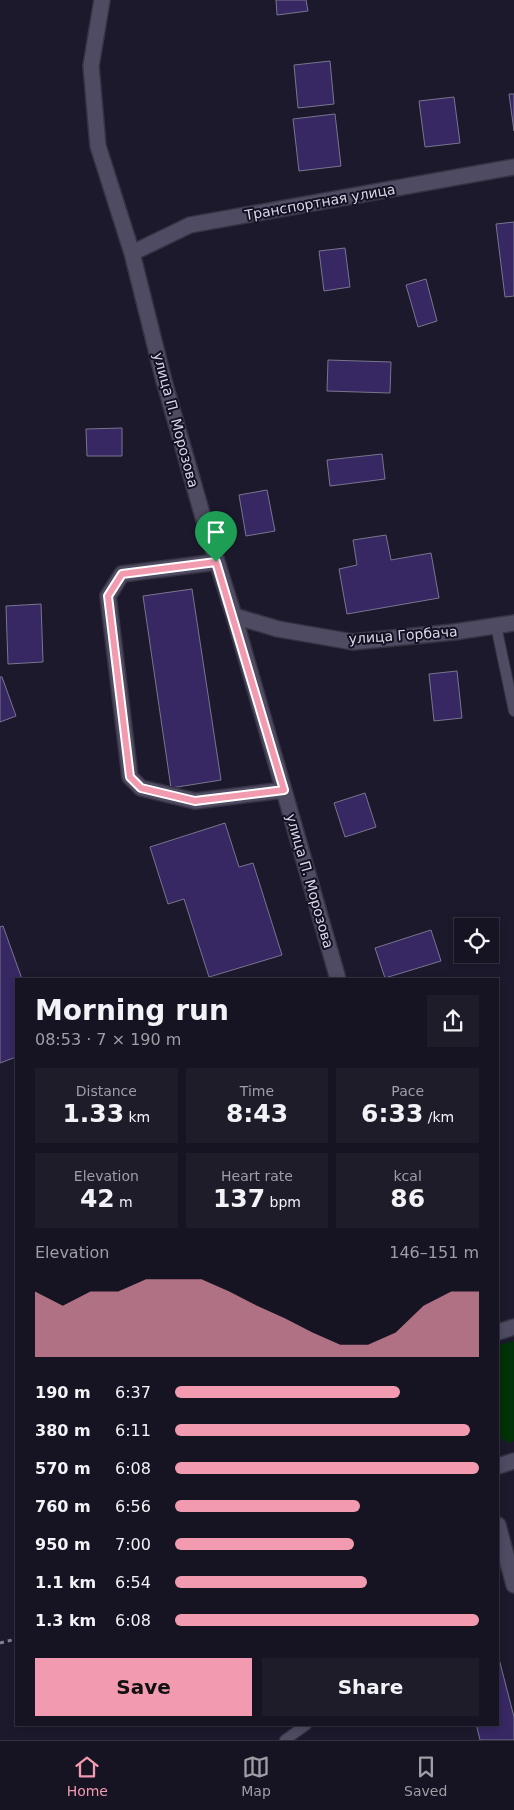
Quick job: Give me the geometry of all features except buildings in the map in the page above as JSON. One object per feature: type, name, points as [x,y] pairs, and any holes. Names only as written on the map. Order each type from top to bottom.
[{"type":"street","name":"улица П. Морозова","points":[[102,0],[92,66],[98,146],[132,252],[164,381],[216,562],[234,616],[338,978]]},
{"type":"street","name":"Транспортная улица","points":[[132,252],[190,225],[514,167]]},
{"type":"street","points":[[216,562],[122,574],[108,596],[130,777],[141,788],[195,801],[284,790]]},
{"type":"street","name":"улица Горбача","points":[[234,616],[278,628],[353,642],[454,632],[514,623]]},
{"type":"street","points":[[499,1332],[514,1327]]},
{"type":"street","points":[[499,1466],[514,1462]]},
{"type":"street","points":[[499,1534],[501,1553],[514,1585]]},
{"type":"lane","points":[[496,626],[514,711]]},
{"type":"lane","points":[[285,1740],[305,1726]]},
{"type":"path","points":[[0,1643],[15,1639]]},
{"type":"green space","points":[[514,1341],[514,1441],[508,1443],[499,1437],[499,1345]]},
{"type":"route","points":[[216,562],[234,616],[284,790],[195,801],[141,788],[130,777],[108,596],[122,574],[216,562]]}]
